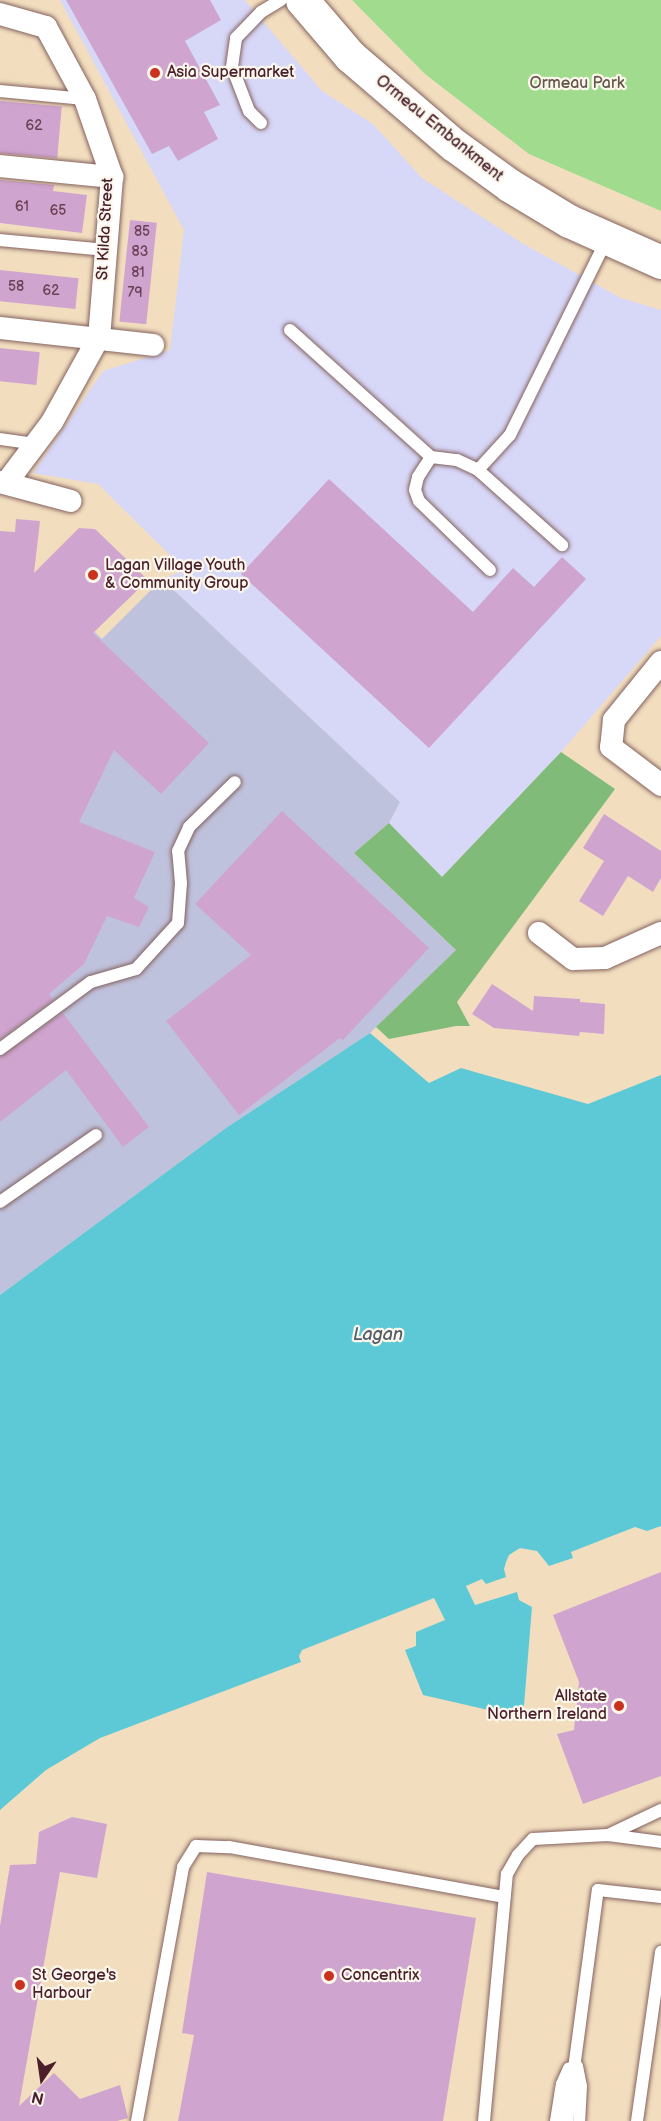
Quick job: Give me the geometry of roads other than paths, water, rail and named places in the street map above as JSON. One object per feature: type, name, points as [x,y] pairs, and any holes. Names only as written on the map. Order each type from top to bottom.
[{"type":"street","name":"Ormeau Embankment","points":[[302,0],[350,56],[454,145],[509,185],[569,221],[661,262]]},
{"type":"street","name":"St Kilda Street","points":[[0,14],[46,27],[85,99],[112,177],[99,337]]},
{"type":"street","points":[[0,166],[112,177]]},
{"type":"street","points":[[0,328],[99,337],[153,345]]},
{"type":"street","points":[[71,501],[4,482],[52,422],[99,337]]},
{"type":"street","points":[[661,662],[614,720],[611,747],[661,785]]},
{"type":"street","points":[[539,933],[573,959],[605,958],[661,933]]},
{"type":"lane","points":[[261,123],[249,111],[232,67],[236,38],[261,12],[280,0]]},
{"type":"lane","points":[[0,91],[85,99]]},
{"type":"lane","points":[[478,470],[510,435],[608,238]]},
{"type":"lane","points":[[0,240],[106,250]]},
{"type":"lane","points":[[290,330],[431,457],[457,460],[478,470],[562,545]]},
{"type":"lane","points":[[0,439],[36,444]]},
{"type":"lane","points":[[431,457],[418,477],[415,490],[419,501],[490,570]]},
{"type":"lane","points":[[0,1049],[91,982],[136,969],[178,923],[181,883],[178,851],[189,827],[235,782]]},
{"type":"lane","points":[[0,1202],[96,1135]]},
{"type":"lane","points":[[608,1835],[661,1810]]},
{"type":"lane","points":[[484,2121],[507,1874],[533,1839],[608,1835],[661,1842]]},
{"type":"lane","points":[[137,2121],[183,1867],[196,1846],[229,1847],[504,1897]]},
{"type":"lane","points":[[567,2121],[598,1890],[661,1897]]},
{"type":"lane","points":[[637,2121],[661,1952]]},
{"type":"lane","points":[[556,2121],[562,2084],[575,2056]]},
{"type":"lane","points":[[575,2056],[581,2086],[579,2121]]},
{"type":"water","name":"Lagan","points":[[370,1033],[429,1083],[461,1068],[588,1104],[661,1075],[661,1526],[647,1531],[635,1527],[571,1552],[573,1558],[549,1566],[537,1551],[520,1548],[509,1555],[504,1569],[506,1577],[486,1584],[482,1579],[466,1586],[475,1605],[517,1592],[519,1600],[532,1607],[523,1718],[423,1695],[405,1650],[416,1646],[416,1632],[445,1620],[434,1598],[302,1650],[299,1656],[301,1662],[100,1738],[46,1770],[0,1810],[0,1295],[226,1128]]},
{"type":"place","name":"Asia Supermarket","points":[[155,73]]},
{"type":"place","name":"Lagan Village Youth & Community Group","points":[[93,575]]},
{"type":"place","name":"Allstate Northern Ireland","points":[[619,1706]]},
{"type":"place","name":"Concentrix","points":[[329,1976]]},
{"type":"place","name":"St George's Harbour","points":[[20,1985]]},
{"type":"park label","name":"Ormeau Park","points":[[577,84]]}]
